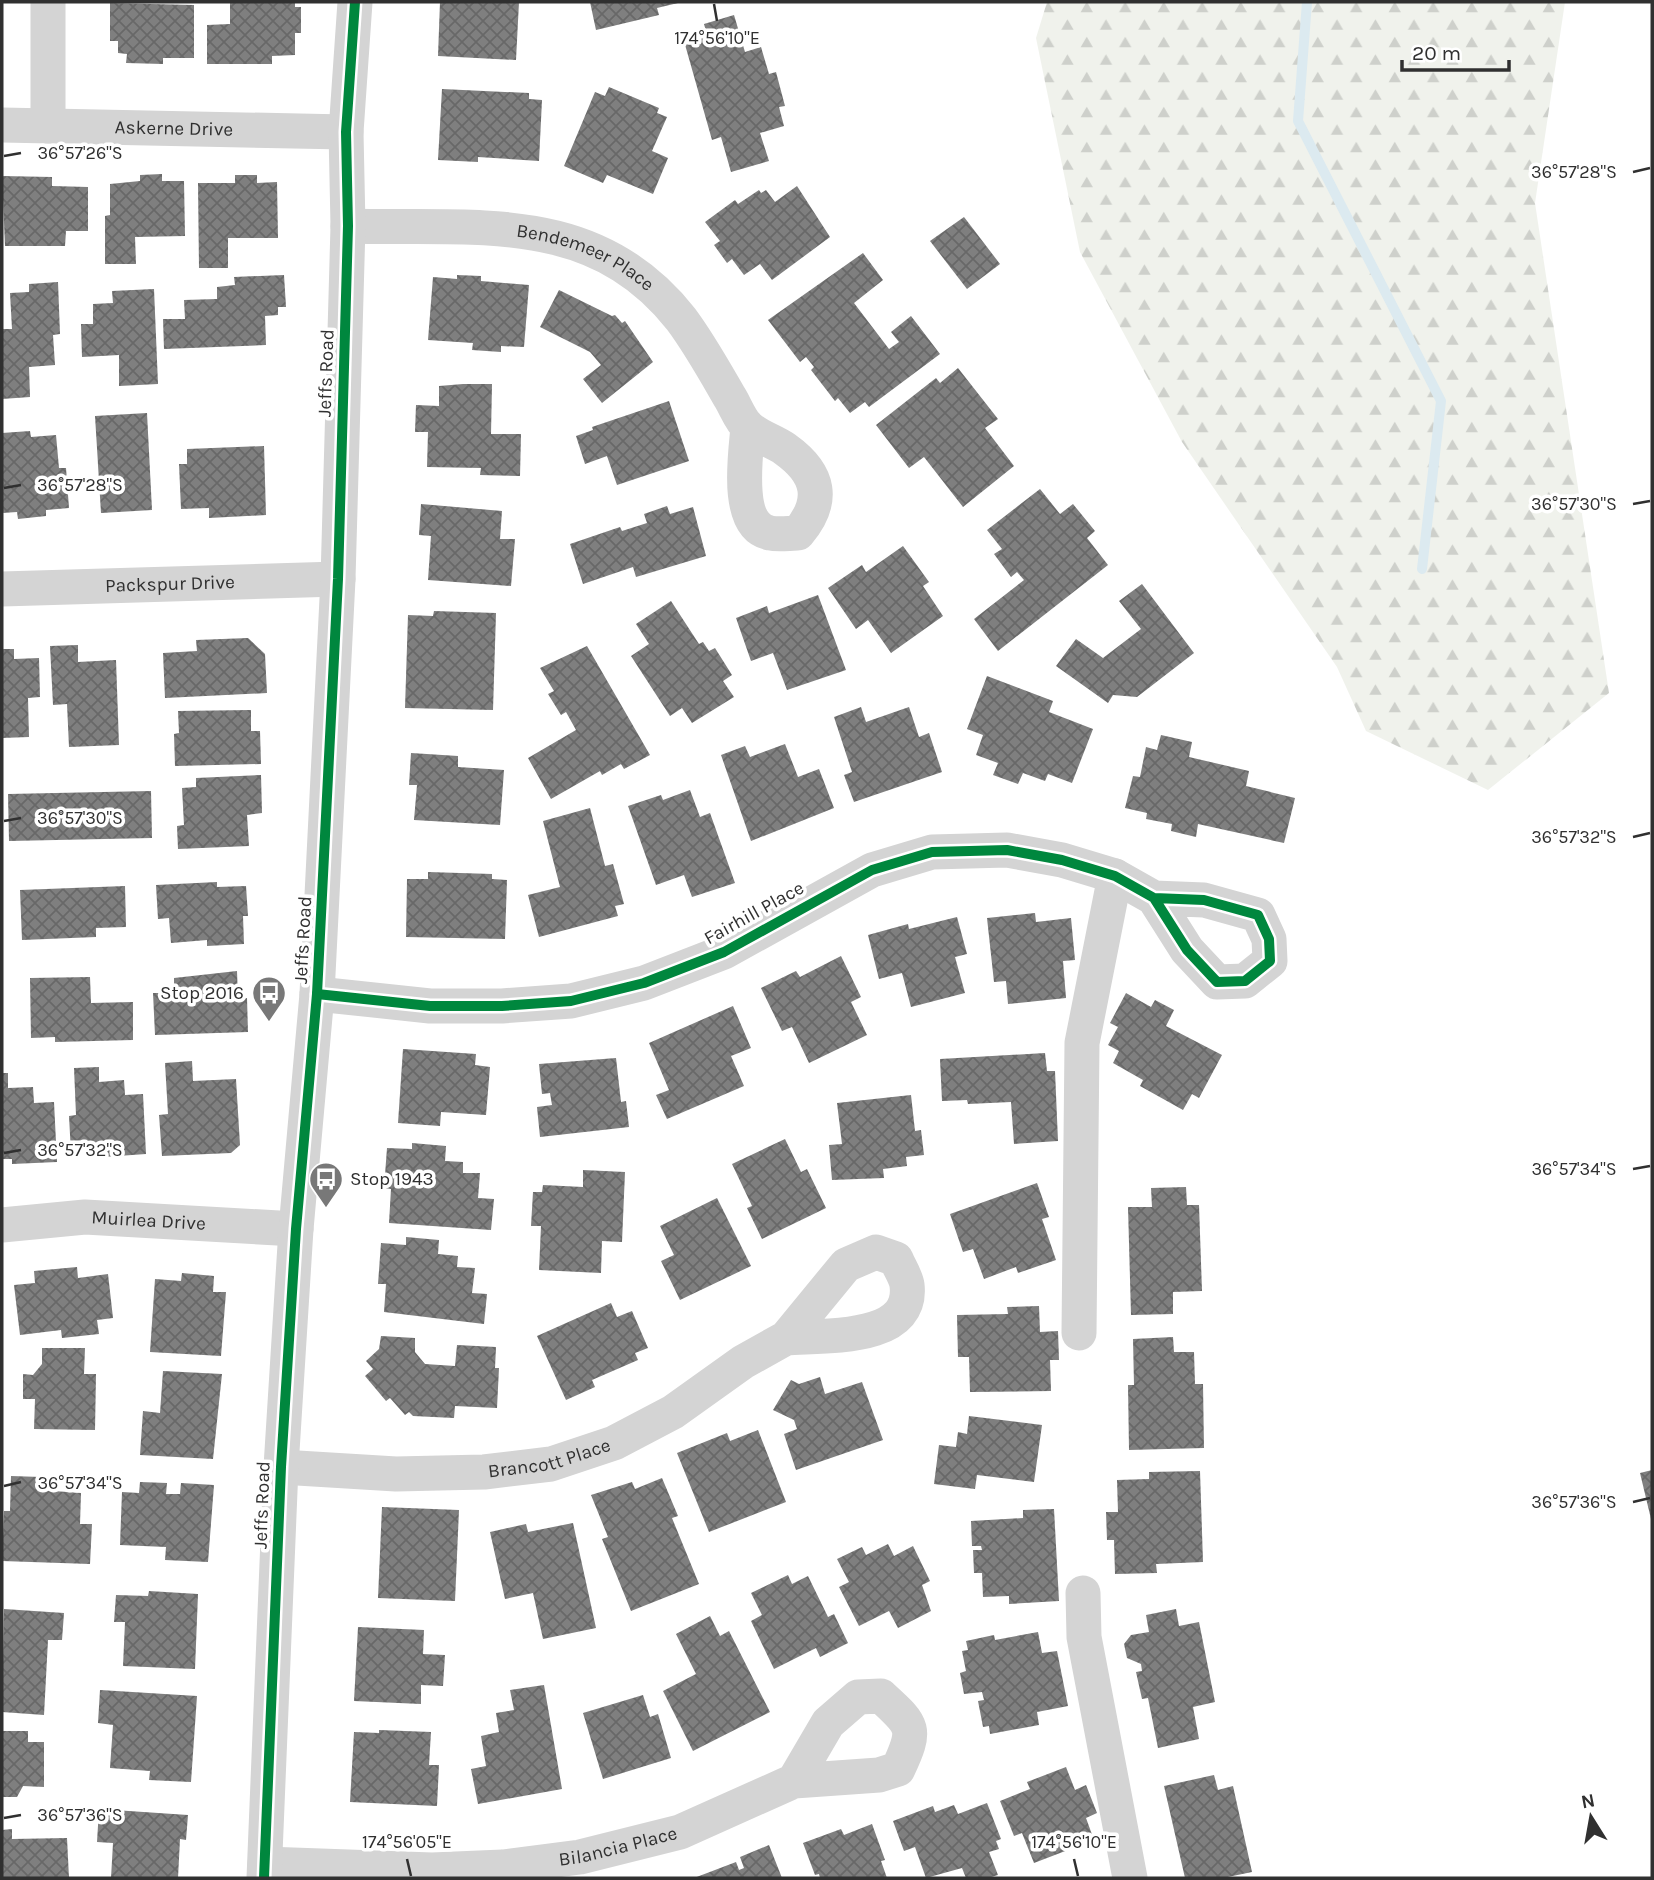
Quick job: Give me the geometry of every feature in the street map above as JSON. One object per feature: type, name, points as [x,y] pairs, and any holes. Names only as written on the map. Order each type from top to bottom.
[{"type":"street","points":[[48,2],[48,126]]},
{"type":"street","name":"Jeffs Road","points":[[265,1871],[281,1467],[296,1229],[317,994],[338,579],[348,226],[346,132],[355,2]]},
{"type":"street","name":"Askerne Drive","points":[[2,125],[346,132]]},
{"type":"street","name":"Bendemeer Place","points":[[348,226],[520,230],[576,241],[616,260],[646,283],[680,319],[748,427]]},
{"type":"street","name":"Packspur Drive","points":[[2,589],[338,579]]},
{"type":"street","name":"Fairhill Place","points":[[317,994],[430,1006],[502,1006],[571,1001],[644,983],[724,952],[872,870],[932,852],[1006,850],[1062,860],[1115,876],[1154,898]]},
{"type":"street","points":[[1079,1333],[1082,1043],[1115,876]]},
{"type":"street","name":"Muirlea Drive","points":[[2,1225],[85,1217],[296,1229]]},
{"type":"street","name":"Brancott Place","points":[[281,1467],[396,1474],[484,1472],[551,1464],[614,1443],[673,1412],[743,1362],[786,1338]]},
{"type":"street","points":[[1083,1593],[1084,1637],[1130,1878]]},
{"type":"street","name":"Bilancia Place","points":[[265,1871],[503,1867],[580,1857],[680,1832],[794,1781]]},
{"type":"green space","points":[[1047,2],[1565,2],[1535,203],[1609,693],[1488,790],[1366,731],[1337,667],[1182,442],[1080,252],[1036,38]]},
{"type":"building","points":[[230,2],[295,2],[295,7],[301,7],[301,33],[295,33],[295,55],[272,56],[272,64],[207,64],[207,25],[230,24]]},
{"type":"building","points":[[440,2],[519,2],[516,60],[438,56]]},
{"type":"building","points":[[590,2],[678,3],[657,8],[659,15],[596,30]]},
{"type":"building","points":[[110,3],[194,5],[194,58],[163,58],[163,64],[126,63],[127,54],[118,53],[118,41],[110,41]]},
{"type":"building","points":[[734,15],[745,52],[761,47],[769,74],[776,72],[785,106],[779,107],[784,126],[760,133],[769,161],[731,172],[721,137],[712,140],[684,41],[707,35],[704,24]]},
{"type":"building","points":[[609,87],[659,108],[657,113],[667,117],[652,151],[668,158],[653,194],[607,175],[603,183],[564,166],[595,92],[605,96]]},
{"type":"building","points":[[442,89],[529,93],[529,99],[542,100],[539,161],[478,157],[478,162],[438,160]]},
{"type":"building","points":[[162,174],[162,181],[184,181],[185,236],[135,237],[136,264],[105,264],[105,216],[110,215],[110,184],[140,181],[140,175]]},
{"type":"building","points":[[235,175],[257,175],[257,183],[277,182],[278,238],[228,238],[228,268],[199,268],[198,183],[235,183]]},
{"type":"building","points":[[2,176],[52,177],[52,186],[88,187],[88,231],[66,231],[65,246],[5,246]]},
{"type":"building","points":[[797,186],[830,237],[772,280],[760,264],[744,275],[732,259],[727,263],[714,245],[720,241],[705,222],[735,200],[738,204],[759,190],[761,193],[766,190],[775,202]]},
{"type":"building","points":[[964,217],[1000,264],[967,289],[930,241]]},
{"type":"building","points":[[863,253],[883,280],[854,303],[889,349],[899,342],[891,332],[911,316],[940,354],[869,407],[865,402],[850,413],[838,398],[835,401],[811,370],[814,367],[806,357],[800,362],[768,320]]},
{"type":"building","points":[[284,275],[286,307],[278,307],[278,315],[265,316],[266,345],[164,349],[163,319],[185,319],[184,300],[217,299],[217,287],[235,285],[234,277]]},
{"type":"building","points":[[457,275],[481,276],[481,281],[529,285],[524,347],[501,346],[501,352],[472,350],[473,343],[428,340],[433,277],[457,279]]},
{"type":"building","points":[[58,282],[60,334],[53,335],[55,365],[29,367],[30,397],[2,399],[2,329],[12,329],[10,293],[29,292],[29,284]]},
{"type":"building","points":[[154,289],[158,384],[119,386],[119,355],[82,357],[81,324],[93,324],[93,304],[113,303],[112,291]]},
{"type":"building","points":[[559,290],[612,316],[615,315],[622,323],[625,321],[653,362],[602,403],[583,379],[601,365],[590,352],[540,327]]},
{"type":"building","points":[[958,368],[998,419],[985,428],[1014,466],[963,507],[924,457],[909,468],[876,425],[936,378],[940,383]]},
{"type":"building","points":[[492,384],[491,434],[521,434],[520,476],[480,475],[481,468],[427,467],[428,432],[415,432],[416,405],[439,406],[439,386]]},
{"type":"building","points":[[669,401],[689,461],[617,485],[607,456],[585,464],[576,436],[593,430],[592,427]]},
{"type":"building","points":[[147,413],[152,510],[101,513],[95,416]]},
{"type":"building","points":[[30,431],[31,437],[56,435],[59,468],[66,468],[69,508],[46,510],[46,516],[18,519],[17,512],[2,513],[2,433]]},
{"type":"building","points":[[264,446],[266,515],[209,518],[209,508],[181,509],[179,464],[187,464],[187,449]]},
{"type":"building","points":[[1040,489],[1060,514],[1073,504],[1095,531],[1087,538],[1108,565],[998,651],[974,619],[1024,580],[1017,572],[1011,577],[994,554],[1002,549],[987,530]]},
{"type":"building","points":[[421,504],[502,511],[500,539],[515,539],[511,586],[428,580],[431,536],[419,535]]},
{"type":"building","points":[[667,506],[670,514],[693,507],[706,556],[636,577],[633,567],[583,584],[570,544],[620,527],[622,531],[647,523],[644,514]]},
{"type":"building","points":[[903,546],[929,582],[923,586],[943,616],[891,653],[868,620],[856,629],[828,588],[862,565],[866,572]]},
{"type":"building","points":[[1142,584],[1194,653],[1137,697],[1113,695],[1108,703],[1056,666],[1076,639],[1103,658],[1141,629],[1119,601]]},
{"type":"building","points":[[818,595],[846,670],[787,690],[773,653],[751,661],[736,618],[767,606],[769,613]]},
{"type":"building","points":[[671,601],[699,644],[703,642],[709,651],[715,648],[732,675],[723,681],[734,697],[692,723],[682,708],[670,716],[631,656],[649,644],[636,624]]},
{"type":"building","points":[[434,611],[496,613],[493,710],[405,708],[408,615],[433,616]]},
{"type":"building","points":[[248,638],[265,654],[267,693],[165,698],[163,653],[197,651],[196,640]]},
{"type":"building","points":[[78,645],[78,662],[116,660],[119,745],[69,747],[67,704],[53,705],[50,646]]},
{"type":"building","points":[[587,646],[650,755],[624,769],[621,764],[602,775],[600,771],[551,799],[528,758],[576,730],[566,712],[561,715],[548,694],[554,691],[540,668]]},
{"type":"building","points":[[2,649],[14,649],[14,659],[39,658],[40,697],[28,698],[29,737],[2,738]]},
{"type":"building","points":[[987,676],[1053,701],[1049,712],[1093,729],[1072,783],[1048,774],[1045,781],[1023,773],[1018,784],[993,775],[998,763],[976,755],[983,735],[967,729]]},
{"type":"building","points":[[861,707],[866,722],[909,707],[919,737],[929,733],[942,772],[854,802],[844,775],[852,772],[834,717]]},
{"type":"building","points":[[251,710],[251,731],[260,731],[261,764],[175,766],[174,734],[179,733],[178,711]]},
{"type":"building","points":[[1161,735],[1192,742],[1189,757],[1249,771],[1246,786],[1295,798],[1284,843],[1198,824],[1196,837],[1171,831],[1172,824],[1146,819],[1147,813],[1125,808],[1133,776],[1140,777],[1146,747],[1157,750]]},
{"type":"building","points":[[785,744],[798,777],[819,769],[834,808],[751,841],[721,755],[745,746],[750,757]]},
{"type":"building","points":[[411,753],[458,756],[458,767],[504,770],[500,825],[414,820],[417,785],[409,785]]},
{"type":"building","points":[[261,775],[262,813],[247,815],[249,846],[178,849],[177,826],[184,825],[182,788],[196,787],[196,778]]},
{"type":"building","points":[[690,790],[700,817],[710,813],[735,883],[692,897],[684,875],[656,885],[628,806],[661,795],[663,800]]},
{"type":"building","points":[[151,791],[152,838],[9,841],[8,794]]},
{"type":"building","points":[[590,808],[605,866],[613,864],[624,904],[615,906],[618,916],[539,937],[528,895],[560,887],[543,821]]},
{"type":"building","points":[[428,872],[492,874],[492,879],[507,880],[505,939],[406,937],[407,879],[428,879]]},
{"type":"building","points":[[217,882],[217,887],[246,886],[248,916],[243,916],[244,944],[207,946],[207,940],[171,943],[169,918],[158,919],[156,885]]},
{"type":"building","points":[[125,886],[126,927],[96,928],[96,937],[22,940],[20,890]]},
{"type":"building","points":[[1035,913],[1036,922],[1071,918],[1075,960],[1063,961],[1066,998],[1008,1004],[1006,981],[994,982],[987,918]]},
{"type":"building","points":[[957,917],[967,954],[955,957],[965,993],[911,1007],[902,973],[879,979],[868,935],[908,924],[909,929]]},
{"type":"building","points":[[841,956],[861,997],[851,1002],[867,1035],[809,1063],[792,1027],[782,1031],[761,988],[796,971],[800,977]]},
{"type":"building","points":[[237,971],[238,999],[247,998],[248,1032],[155,1035],[153,993],[174,993],[174,978]]},
{"type":"building","points":[[90,977],[91,1003],[133,1002],[133,1040],[55,1042],[55,1037],[31,1038],[30,978]]},
{"type":"building","points":[[1126,993],[1151,1007],[1155,1000],[1174,1010],[1166,1026],[1222,1055],[1199,1098],[1192,1094],[1183,1110],[1140,1086],[1143,1080],[1113,1063],[1119,1051],[1108,1045],[1118,1027],[1110,1023]]},
{"type":"building","points":[[733,1006],[751,1048],[731,1056],[744,1086],[667,1119],[656,1095],[669,1090],[649,1043]]},
{"type":"building","points":[[403,1049],[476,1054],[475,1065],[490,1067],[486,1115],[441,1112],[440,1126],[398,1123]]},
{"type":"building","points":[[1045,1053],[1047,1071],[1055,1071],[1058,1141],[1014,1144],[1011,1102],[968,1104],[967,1100],[942,1101],[940,1059]]},
{"type":"building","points":[[616,1058],[621,1102],[626,1101],[629,1127],[540,1137],[537,1107],[552,1105],[550,1093],[542,1094],[539,1064]]},
{"type":"building","points":[[192,1061],[193,1081],[236,1079],[240,1145],[231,1153],[162,1156],[159,1115],[168,1114],[165,1063]]},
{"type":"building","points":[[99,1067],[99,1082],[124,1080],[125,1095],[143,1094],[146,1154],[104,1157],[103,1151],[71,1153],[69,1116],[76,1115],[74,1068]]},
{"type":"building","points":[[2,1073],[8,1073],[8,1088],[33,1087],[34,1103],[54,1102],[57,1162],[12,1164],[12,1159],[2,1159]]},
{"type":"building","points":[[911,1095],[915,1131],[921,1130],[924,1155],[906,1157],[907,1166],[883,1169],[884,1178],[832,1180],[829,1145],[842,1144],[837,1103]]},
{"type":"building","points":[[785,1139],[801,1172],[807,1169],[826,1208],[762,1239],[747,1208],[752,1206],[732,1164]]},
{"type":"building","points":[[412,1143],[446,1146],[445,1161],[463,1162],[463,1173],[480,1173],[478,1198],[494,1199],[491,1230],[389,1223],[391,1189],[384,1188],[387,1148],[412,1149]]},
{"type":"building","points":[[583,1170],[625,1172],[622,1242],[602,1241],[601,1273],[539,1270],[541,1226],[531,1226],[533,1192],[542,1192],[543,1185],[583,1187]]},
{"type":"building","points":[[1037,1183],[1049,1217],[1042,1219],[1056,1260],[1018,1273],[1016,1267],[984,1279],[973,1249],[963,1252],[950,1214]]},
{"type":"building","points":[[1186,1187],[1187,1205],[1199,1205],[1202,1291],[1173,1292],[1173,1314],[1131,1315],[1128,1207],[1152,1207],[1151,1188]]},
{"type":"building","points":[[717,1198],[751,1266],[680,1300],[661,1261],[674,1255],[660,1226]]},
{"type":"building","points":[[406,1237],[439,1240],[438,1254],[458,1256],[457,1267],[475,1268],[472,1293],[487,1294],[484,1324],[384,1312],[386,1284],[378,1284],[381,1243],[406,1245]]},
{"type":"building","points":[[77,1267],[78,1278],[108,1274],[113,1318],[97,1320],[99,1334],[62,1338],[61,1330],[20,1335],[14,1285],[35,1283],[34,1271]]},
{"type":"building","points":[[182,1273],[214,1276],[213,1292],[226,1292],[221,1356],[150,1352],[155,1279],[181,1281]]},
{"type":"building","points":[[611,1303],[617,1317],[632,1311],[648,1348],[635,1353],[638,1360],[592,1380],[595,1387],[566,1400],[537,1336]]},
{"type":"building","points":[[1039,1306],[1040,1332],[1058,1331],[1059,1360],[1050,1360],[1051,1391],[970,1392],[969,1357],[958,1357],[957,1315],[1008,1314],[1007,1307]]},
{"type":"building","points":[[381,1336],[415,1338],[415,1352],[425,1364],[455,1366],[457,1345],[496,1347],[495,1368],[499,1368],[497,1408],[455,1406],[454,1418],[413,1416],[409,1412],[405,1415],[390,1398],[386,1401],[365,1376],[373,1369],[366,1361],[379,1349]]},
{"type":"building","points":[[1173,1337],[1174,1352],[1194,1352],[1195,1384],[1203,1384],[1204,1448],[1129,1450],[1128,1385],[1134,1385],[1133,1339]]},
{"type":"building","points":[[42,1348],[85,1348],[84,1374],[96,1374],[95,1430],[34,1429],[35,1399],[23,1399],[23,1374],[33,1375],[42,1364]]},
{"type":"building","points":[[163,1371],[222,1374],[213,1459],[140,1455],[143,1411],[160,1413]]},
{"type":"building","points":[[820,1377],[825,1394],[862,1382],[883,1440],[796,1470],[784,1434],[797,1429],[794,1420],[773,1410],[791,1380],[799,1384]]},
{"type":"building","points":[[969,1416],[1042,1425],[1034,1482],[977,1475],[975,1489],[934,1484],[939,1445],[956,1447],[958,1432],[967,1434]]},
{"type":"building","points":[[758,1430],[786,1502],[709,1532],[677,1453],[727,1433],[730,1441]]},
{"type":"building","points":[[1652,1470],[1652,1519],[1651,1519],[1640,1473]]},
{"type":"building","points":[[1200,1471],[1203,1562],[1156,1564],[1157,1573],[1115,1574],[1114,1540],[1107,1540],[1106,1512],[1118,1512],[1117,1480],[1149,1479],[1149,1472]]},
{"type":"building","points":[[11,1476],[41,1477],[40,1490],[81,1493],[80,1524],[92,1524],[90,1564],[2,1561],[4,1511],[10,1511]]},
{"type":"building","points":[[662,1478],[678,1516],[672,1518],[699,1584],[631,1611],[602,1539],[608,1537],[591,1495],[632,1482],[635,1489]]},
{"type":"building","points":[[140,1482],[167,1483],[166,1494],[180,1494],[181,1483],[214,1485],[208,1562],[165,1560],[166,1547],[120,1545],[122,1492],[139,1493]]},
{"type":"building","points":[[382,1507],[459,1510],[455,1601],[378,1598]]},
{"type":"building","points":[[1054,1509],[1059,1601],[1009,1604],[1009,1596],[983,1597],[982,1573],[974,1573],[973,1550],[982,1550],[981,1546],[972,1546],[971,1521],[1023,1518],[1023,1510]]},
{"type":"building","points":[[573,1523],[596,1628],[543,1639],[533,1593],[505,1599],[490,1532],[526,1524],[528,1532]]},
{"type":"building","points":[[888,1544],[894,1556],[913,1546],[930,1581],[922,1585],[931,1611],[898,1628],[889,1611],[859,1626],[839,1587],[849,1582],[837,1559],[862,1547],[866,1555]]},
{"type":"building","points":[[788,1575],[792,1584],[808,1576],[828,1617],[834,1614],[848,1643],[820,1657],[816,1648],[774,1669],[751,1621],[762,1615],[751,1593]]},
{"type":"building","points":[[149,1591],[198,1594],[195,1669],[123,1666],[125,1622],[114,1622],[116,1595],[148,1596]]},
{"type":"building","points":[[4,1609],[64,1613],[62,1640],[48,1640],[44,1715],[2,1712]]},
{"type":"building","points":[[1176,1609],[1179,1626],[1199,1622],[1215,1702],[1193,1707],[1199,1739],[1158,1748],[1148,1698],[1142,1699],[1136,1672],[1142,1671],[1141,1664],[1127,1658],[1124,1644],[1131,1635],[1149,1632],[1146,1615]]},
{"type":"building","points":[[710,1616],[720,1636],[729,1631],[770,1712],[693,1751],[663,1691],[696,1674],[676,1634]]},
{"type":"building","points":[[358,1627],[424,1630],[423,1654],[445,1655],[443,1686],[421,1685],[421,1704],[354,1701]]},
{"type":"building","points":[[1038,1632],[1042,1653],[1057,1651],[1068,1706],[1037,1712],[1039,1725],[990,1734],[989,1726],[983,1727],[978,1701],[984,1700],[982,1692],[964,1694],[960,1673],[966,1671],[962,1651],[968,1650],[966,1641],[994,1635],[995,1640]]},
{"type":"building","points":[[544,1685],[562,1789],[478,1804],[471,1769],[486,1766],[481,1736],[499,1732],[496,1713],[514,1710],[510,1690]]},
{"type":"building","points":[[100,1690],[197,1696],[191,1782],[149,1780],[150,1771],[110,1768],[113,1725],[98,1723]]},
{"type":"building","points":[[643,1695],[650,1717],[658,1714],[671,1758],[603,1779],[583,1713]]},
{"type":"building","points":[[379,1730],[431,1732],[429,1765],[439,1765],[437,1806],[350,1802],[354,1732],[379,1733]]},
{"type":"building","points":[[2,1731],[28,1731],[28,1742],[44,1742],[44,1787],[23,1786],[17,1797],[2,1797]]},
{"type":"building","points":[[1066,1767],[1075,1790],[1086,1785],[1097,1813],[1086,1818],[1094,1840],[1034,1863],[1022,1833],[1014,1836],[1000,1801],[1030,1789],[1027,1782]]},
{"type":"building","points":[[1214,1775],[1218,1790],[1233,1786],[1252,1872],[1223,1878],[1185,1878],[1164,1786]]},
{"type":"building","points":[[987,1803],[1001,1839],[996,1841],[999,1849],[989,1852],[998,1875],[966,1878],[962,1868],[926,1878],[915,1847],[904,1851],[893,1821],[933,1806],[935,1812],[954,1805],[958,1814]]},
{"type":"building","points":[[99,1809],[188,1815],[186,1840],[180,1839],[178,1878],[111,1878],[113,1843],[97,1842]]},
{"type":"building","points":[[872,1824],[885,1860],[881,1861],[887,1878],[820,1878],[819,1874],[815,1875],[803,1843],[841,1829],[844,1835]]},
{"type":"building","points":[[12,1829],[12,1839],[67,1838],[69,1878],[2,1878],[2,1830]]},
{"type":"building","points":[[769,1845],[782,1878],[694,1878],[736,1862],[739,1870],[744,1868],[740,1857]]},
{"type":"waterway","points":[[1307,2],[1298,121],[1441,401],[1422,569]]},
{"type":"cycle path","points":[[264,1878],[281,1467],[296,1229],[317,994],[338,579],[348,226],[346,132],[355,2]]},
{"type":"cycle path","points":[[317,994],[430,1006],[502,1006],[571,1001],[644,983],[724,952],[872,870],[932,852],[1007,850],[1062,860],[1115,876],[1154,898],[1204,900],[1258,915],[1269,939],[1270,961],[1245,981],[1217,982],[1187,950],[1154,898]]},
{"type":"place","name":"Stop 2016","points":[[269,1023]]},
{"type":"place","name":"Stop 1943","points":[[326,1209]]}]
